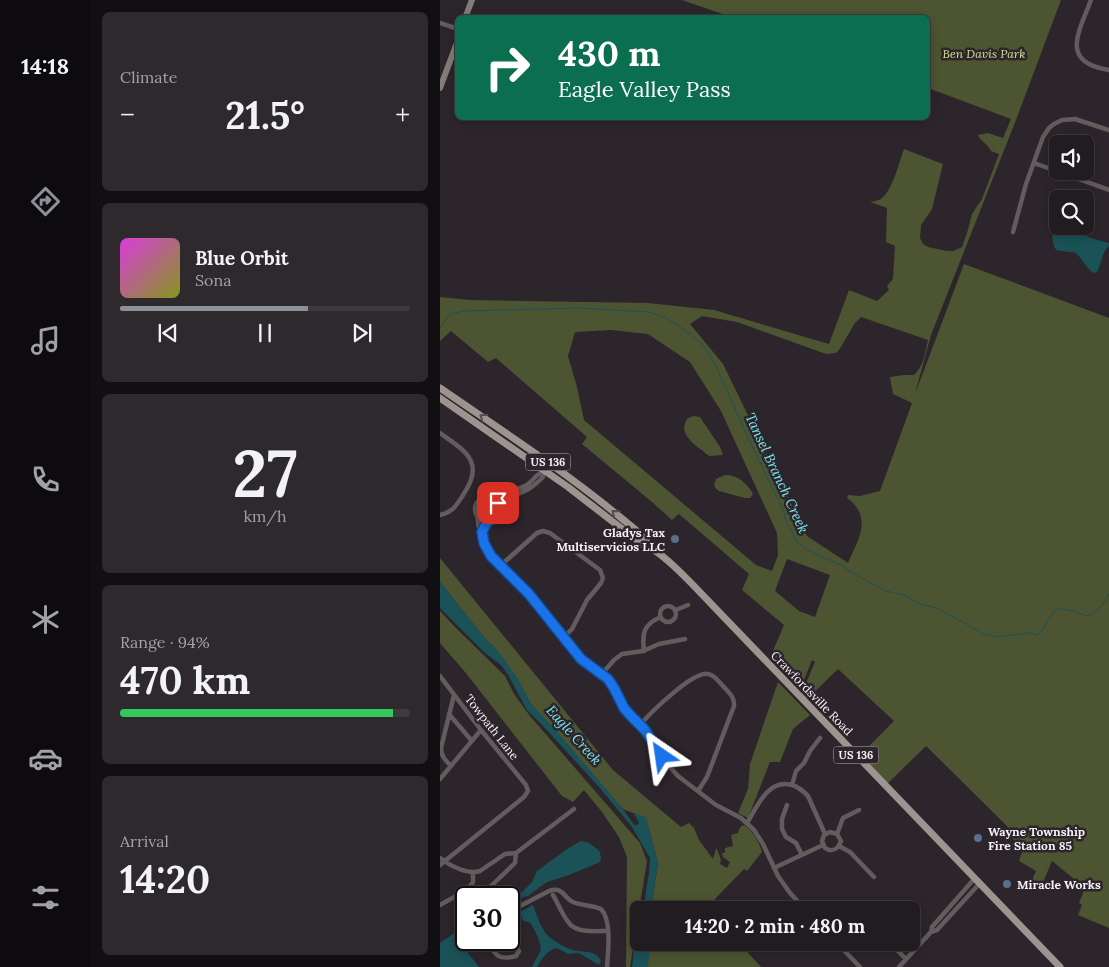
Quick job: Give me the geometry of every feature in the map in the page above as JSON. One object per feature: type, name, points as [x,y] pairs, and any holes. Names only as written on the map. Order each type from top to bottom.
[{"type":"main road","points":[[467,15],[472,0]]},
{"type":"main road","points":[[440,88],[455,48]]},
{"type":"main road","name":"Crawfordsville Road","points":[[440,388],[581,486],[648,541],[649,546]]},
{"type":"main road","name":"Crawfordsville Road","points":[[440,398],[581,497],[643,545],[649,546],[665,558],[1060,967]]},
{"type":"street","points":[[1091,0],[1076,41],[1076,48],[1083,60],[1109,70]]},
{"type":"street","points":[[440,23],[455,28]]},
{"type":"street","points":[[1013,232],[1023,194],[1045,134],[1050,127],[1059,121],[1078,119],[1109,130]]},
{"type":"street","points":[[1034,163],[1109,190]]},
{"type":"street","points":[[440,433],[464,450],[469,458],[472,469],[471,480],[467,490],[452,511],[440,516]]},
{"type":"street","points":[[549,463],[543,471],[538,473],[530,483],[523,487],[485,497],[478,500],[475,504],[479,528],[482,532],[487,551],[529,594],[581,659],[608,679],[624,708],[651,737],[672,770],[716,805],[733,813],[756,832],[785,887],[798,901]]},
{"type":"street","points":[[482,532],[489,521],[496,516],[502,501],[532,487],[543,477],[543,471]]},
{"type":"street","points":[[485,497],[494,499],[499,506]]},
{"type":"street","points":[[477,515],[483,520],[489,521]]},
{"type":"street","points":[[500,566],[540,531],[548,532],[600,570],[602,576],[600,584],[586,600],[572,629],[564,637]]},
{"type":"street","points":[[664,606],[670,606],[676,610],[676,617],[672,621],[665,621],[661,617],[660,611],[664,606]]},
{"type":"street","points":[[676,610],[688,606]]},
{"type":"street","points":[[644,650],[645,630],[651,622],[661,617]]},
{"type":"street","points":[[601,675],[622,654],[685,639]]},
{"type":"street","points":[[640,725],[675,692],[702,674],[713,676],[731,694],[734,706],[708,777],[698,791]]},
{"type":"street","name":"Towpath Lane","points":[[440,676],[528,791],[524,797],[441,862]]},
{"type":"street","points":[[451,766],[446,762],[441,753],[441,748],[454,695]]},
{"type":"street","points":[[449,714],[472,741]]},
{"type":"street","points":[[440,779],[481,730]]},
{"type":"street","points":[[792,785],[796,771],[820,738]]},
{"type":"street","points":[[747,823],[768,790],[779,784],[787,784],[800,788],[808,796],[825,834]]},
{"type":"street","points":[[786,805],[782,819],[782,828],[786,837],[796,844],[802,855]]},
{"type":"street","points":[[441,862],[473,873],[480,871],[505,854],[516,853],[574,809]]},
{"type":"street","points":[[837,834],[843,818],[859,810]]},
{"type":"street","points":[[831,832],[837,834],[840,840],[839,846],[836,849],[831,851],[822,845],[822,839],[825,834],[831,832]]},
{"type":"street","points":[[774,868],[822,845]]},
{"type":"street","points":[[839,846],[850,852],[874,877]]},
{"type":"street","points":[[491,886],[514,865],[516,853]]},
{"type":"street","points":[[440,904],[468,889],[472,882],[473,873]]},
{"type":"street","points":[[899,967],[930,932],[932,927],[977,880]]},
{"type":"street","points":[[520,906],[551,890],[557,890],[564,893],[573,903],[598,907],[603,910],[608,931],[607,967]]},
{"type":"street","points":[[553,895],[572,926],[583,930],[608,931]]},
{"type":"street","points":[[493,951],[500,956],[510,957],[516,956],[519,951]]},
{"type":"street","points":[[845,951],[860,967]]},
{"type":"street","points":[[898,951],[906,959]]},
{"type":"green space","name":"Ben Davis Park","points":[[682,0],[1061,0],[931,335],[915,394],[964,264],[1109,318],[1109,928],[1078,915],[1082,905],[1079,903],[1085,888],[1052,861],[1041,887],[1035,884],[1032,880],[1036,871],[1019,861],[1023,849],[1004,831],[1008,827],[926,746],[886,785],[859,756],[894,721],[838,669],[805,701],[800,697],[815,662],[812,660],[800,686],[770,658],[784,625],[742,590],[749,574],[679,514],[672,520],[582,444],[587,437],[496,358],[488,362],[451,331],[440,341],[440,297],[470,300],[648,303],[714,310],[829,344],[849,290],[877,301],[889,290],[887,286],[893,279],[895,246],[886,242],[887,208],[870,202],[880,200],[886,194],[904,149],[943,164],[932,209],[921,225],[920,238],[923,244],[928,247],[953,251],[962,247],[972,214],[982,199],[999,154],[991,151],[978,135],[988,133],[1003,138],[1011,119],[930,89],[930,15],[725,15]],"holes":[[[702,316],[737,322],[826,354],[836,353],[839,350],[855,323],[861,317],[928,340],[922,363],[914,375],[890,377],[893,394],[912,403],[880,491],[860,496],[848,495],[847,498],[857,508],[862,523],[848,563],[807,536],[723,364],[690,324]],[[611,330],[648,334],[690,362],[721,411],[777,533],[778,555],[772,571],[756,565],[584,420],[568,356],[575,332]],[[787,559],[830,575],[815,617],[799,611],[775,591]]]},
{"type":"green space","points":[[700,417],[720,447],[723,455],[709,455],[689,439],[684,427],[688,418]]},
{"type":"green space","points":[[725,475],[734,476],[745,483],[753,494],[750,498],[716,489],[714,485],[716,479]]},
{"type":"green space","points":[[440,558],[613,770],[681,827],[689,823],[713,859],[717,849],[721,860],[720,864],[727,868],[730,862],[723,857],[722,853],[725,853],[725,848],[733,846],[731,835],[738,833],[744,825],[747,827],[753,834],[762,852],[747,871],[744,869],[713,901],[652,901],[658,863],[646,818],[623,809],[531,704],[517,678],[440,582]]},
{"type":"green space","points":[[440,611],[505,676],[514,694],[530,716],[640,843],[647,861],[641,901],[630,901],[630,951],[633,951],[630,967],[626,967],[627,857],[619,837],[584,790],[573,802],[562,796],[440,643]]},
{"type":"green space","points":[[778,682],[810,715],[793,729],[780,762],[770,762],[748,818],[738,813],[748,789],[750,764]]},
{"type":"green space","points":[[649,951],[746,951],[761,967],[647,967]]},
{"type":"water","points":[[1054,235],[1082,235],[1109,243],[1109,246],[1104,252],[1097,272],[1094,273],[1074,252],[1056,250]]},
{"type":"water","name":"Eagle Creek","points":[[440,582],[504,659],[531,704],[555,729],[623,809],[634,825],[639,823],[634,815],[646,818],[658,863],[652,901],[644,901],[650,858],[632,827],[599,787],[527,710],[501,665],[485,653],[440,608]]},
{"type":"water","points":[[581,841],[587,842],[600,852],[601,860],[569,875],[547,882],[528,896],[520,898],[520,894],[532,882],[537,871]]},
{"type":"water","points":[[533,905],[540,924],[548,936],[568,948],[596,955],[601,961],[599,965],[579,953],[568,954],[557,948],[548,953],[537,967],[532,967],[541,949],[532,925],[529,922],[523,921],[520,912]]},
{"type":"water","points":[[455,933],[455,951],[466,951],[479,967],[440,967],[440,943]]},
{"type":"water","points":[[634,951],[649,951],[648,967],[632,967]]},
{"type":"waterway","name":"Tansel Branch Creek","points":[[440,328],[450,314],[464,311],[580,308],[649,312],[664,317],[682,328],[704,346],[716,366],[785,514],[785,519],[797,542],[806,549],[845,567],[847,570],[886,591],[904,595],[920,604],[937,608],[986,635],[999,637],[1027,633],[1035,635],[1041,632],[1053,612],[1057,610],[1066,609],[1090,616],[1103,604],[1109,593]]},
{"type":"place","name":"Gladys Tax Multiservicios LLC","points":[[675,539]]},
{"type":"place","name":"Wayne Township Fire Station 85","points":[[978,838]]},
{"type":"place","name":"Miracle Works","points":[[1007,884]]},
{"type":"route","points":[[498,503],[498,514],[487,522],[482,532],[487,551],[529,594],[581,659],[608,679],[624,708],[651,737],[662,756]]}]
